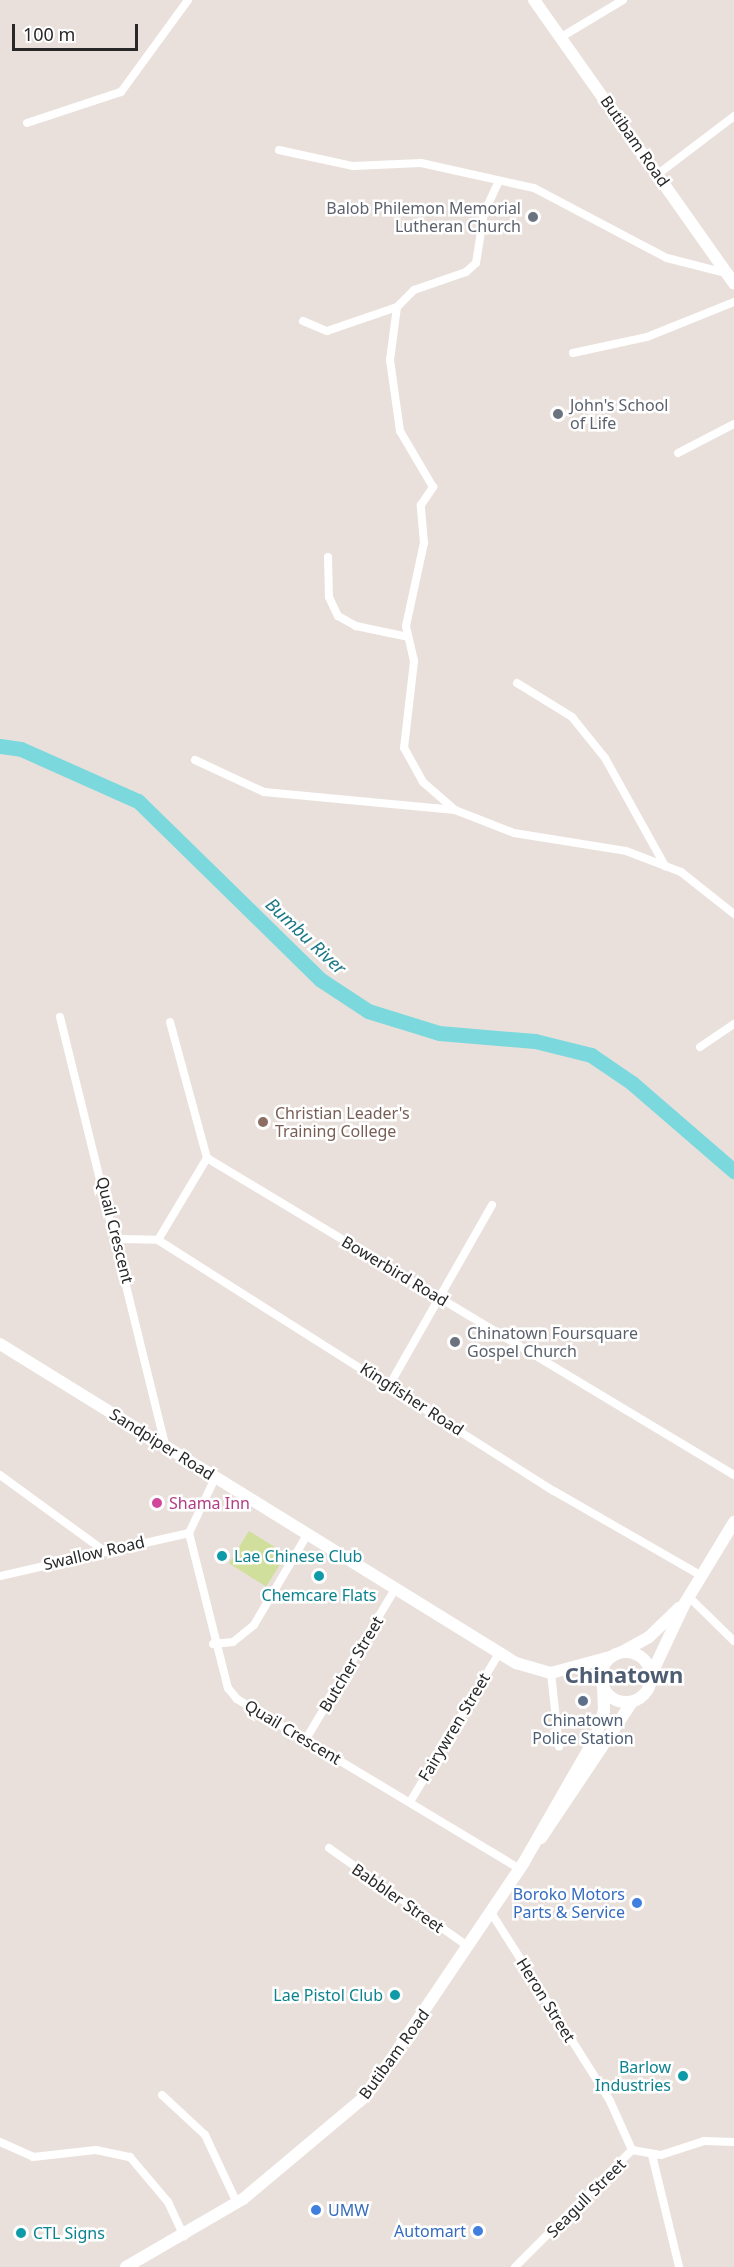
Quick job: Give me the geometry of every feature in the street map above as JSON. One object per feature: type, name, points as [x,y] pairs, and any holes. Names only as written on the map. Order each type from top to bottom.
[{"type":"main road","name":"Butibam Road","points":[[534,0],[563,36],[734,284]]},
{"type":"main road","name":"Sandpiper Road","points":[[0,1344],[165,1444],[215,1478],[499,1653],[551,1673]]},
{"type":"main road","points":[[576,1668],[602,1683],[613,1699],[632,1702],[646,1694],[652,1673],[687,1600],[734,1522]]},
{"type":"main road","points":[[551,1673],[576,1668],[615,1655],[649,1637],[687,1600]]},
{"type":"main road","points":[[615,1655],[641,1656],[652,1673]]},
{"type":"main road","points":[[602,1683],[615,1655]]},
{"type":"main road","name":"Butibam Road","points":[[126,2267],[184,2236],[237,2203],[367,2095],[492,1914],[595,1738],[604,1712],[602,1683]]},
{"type":"main road","name":"Butibam Road","points":[[528,1855],[632,1702]]},
{"type":"street","points":[[27,123],[121,92],[188,0]]},
{"type":"street","points":[[563,36],[623,0]]},
{"type":"street","points":[[658,174],[734,116]]},
{"type":"street","points":[[279,150],[353,166],[421,163],[534,188],[667,258],[726,273]]},
{"type":"street","points":[[303,321],[327,332],[397,307],[414,290],[466,272],[476,263],[484,213],[499,181]]},
{"type":"street","points":[[573,353],[647,337],[734,302]]},
{"type":"street","points":[[397,307],[390,360],[393,400],[400,431],[433,487],[421,505],[424,543],[408,638],[414,661],[404,748],[423,782],[455,810]]},
{"type":"street","points":[[678,453],[734,424]]},
{"type":"street","points":[[328,557],[329,597],[338,616],[356,626],[408,638]]},
{"type":"street","points":[[517,683],[572,717],[605,758],[665,866]]},
{"type":"street","points":[[195,760],[264,792],[455,810],[514,833],[626,851],[665,866],[702,885],[734,914]]},
{"type":"street","name":"Quail Crescent","points":[[60,1017],[118,1239],[165,1444]]},
{"type":"street","points":[[118,1239],[158,1240],[207,1158],[170,1022]]},
{"type":"street","points":[[700,1047],[734,1024]]},
{"type":"street","name":"Bowerbird Road","points":[[207,1158],[734,1475]]},
{"type":"street","points":[[390,1384],[492,1205]]},
{"type":"street","name":"Kingfisher Road","points":[[158,1240],[390,1384],[554,1491],[702,1576]]},
{"type":"street","points":[[0,1475],[103,1550]]},
{"type":"street","points":[[189,1533],[215,1478]]},
{"type":"street","name":"Quail Crescent","points":[[189,1533],[213,1644],[237,1699],[520,1869]]},
{"type":"street","name":"Swallow Road","points":[[0,1576],[103,1550],[189,1533]]},
{"type":"street","points":[[213,1644],[233,1642],[254,1625],[308,1535]]},
{"type":"street","name":"Butcher Street","points":[[306,1739],[395,1589]]},
{"type":"street","points":[[687,1600],[734,1641]]},
{"type":"street","name":"Fairywren Street","points":[[410,1802],[499,1653]]},
{"type":"street","points":[[551,1673],[559,1747]]},
{"type":"street","name":"Babbler Street","points":[[329,1848],[469,1947]]},
{"type":"street","name":"Heron Street","points":[[492,1914],[610,2101],[632,2150]]},
{"type":"street","points":[[162,2095],[205,2135],[237,2203]]},
{"type":"street","name":"Seagull Street","points":[[515,2267],[632,2150],[652,2155],[704,2141],[734,2142]]},
{"type":"street","points":[[0,2142],[33,2157],[96,2150],[130,2157],[168,2202],[184,2236]]},
{"type":"street","points":[[652,2155],[679,2267]]},
{"type":"green space","points":[[249,1531],[286,1554],[266,1587],[229,1563]]},
{"type":"waterway","name":"Bumbu River","points":[[0,746],[21,749],[138,801],[321,980],[368,1011],[439,1033],[535,1041],[591,1055],[632,1083],[734,1171]]},
{"type":"place","name":"Balob Philemon Memorial Lutheran Church","points":[[533,217]]},
{"type":"place","name":"John's School of Life","points":[[558,414]]},
{"type":"place","name":"Christian Leader's Training College","points":[[263,1122]]},
{"type":"place","name":"Chinatown Foursquare Gospel Church","points":[[455,1342]]},
{"type":"place","name":"Shama Inn","points":[[157,1503]]},
{"type":"place","name":"Lae Chinese Club","points":[[222,1556]]},
{"type":"place","name":"Chemcare Flats","points":[[319,1576]]},
{"type":"place","name":"Chinatown Police Station","points":[[583,1701]]},
{"type":"place","name":"Boroko Motors Parts & Service","points":[[637,1903]]},
{"type":"place","name":"Lae Pistol Club","points":[[395,1995]]},
{"type":"place","name":"Barlow Industries","points":[[683,2076]]},
{"type":"place","name":"UMW","points":[[316,2210]]},
{"type":"place","name":"Automart","points":[[478,2231]]},
{"type":"place","name":"CTL Signs","points":[[21,2233]]},
{"type":"district","name":"Chinatown","points":[[624,1675]]}]
